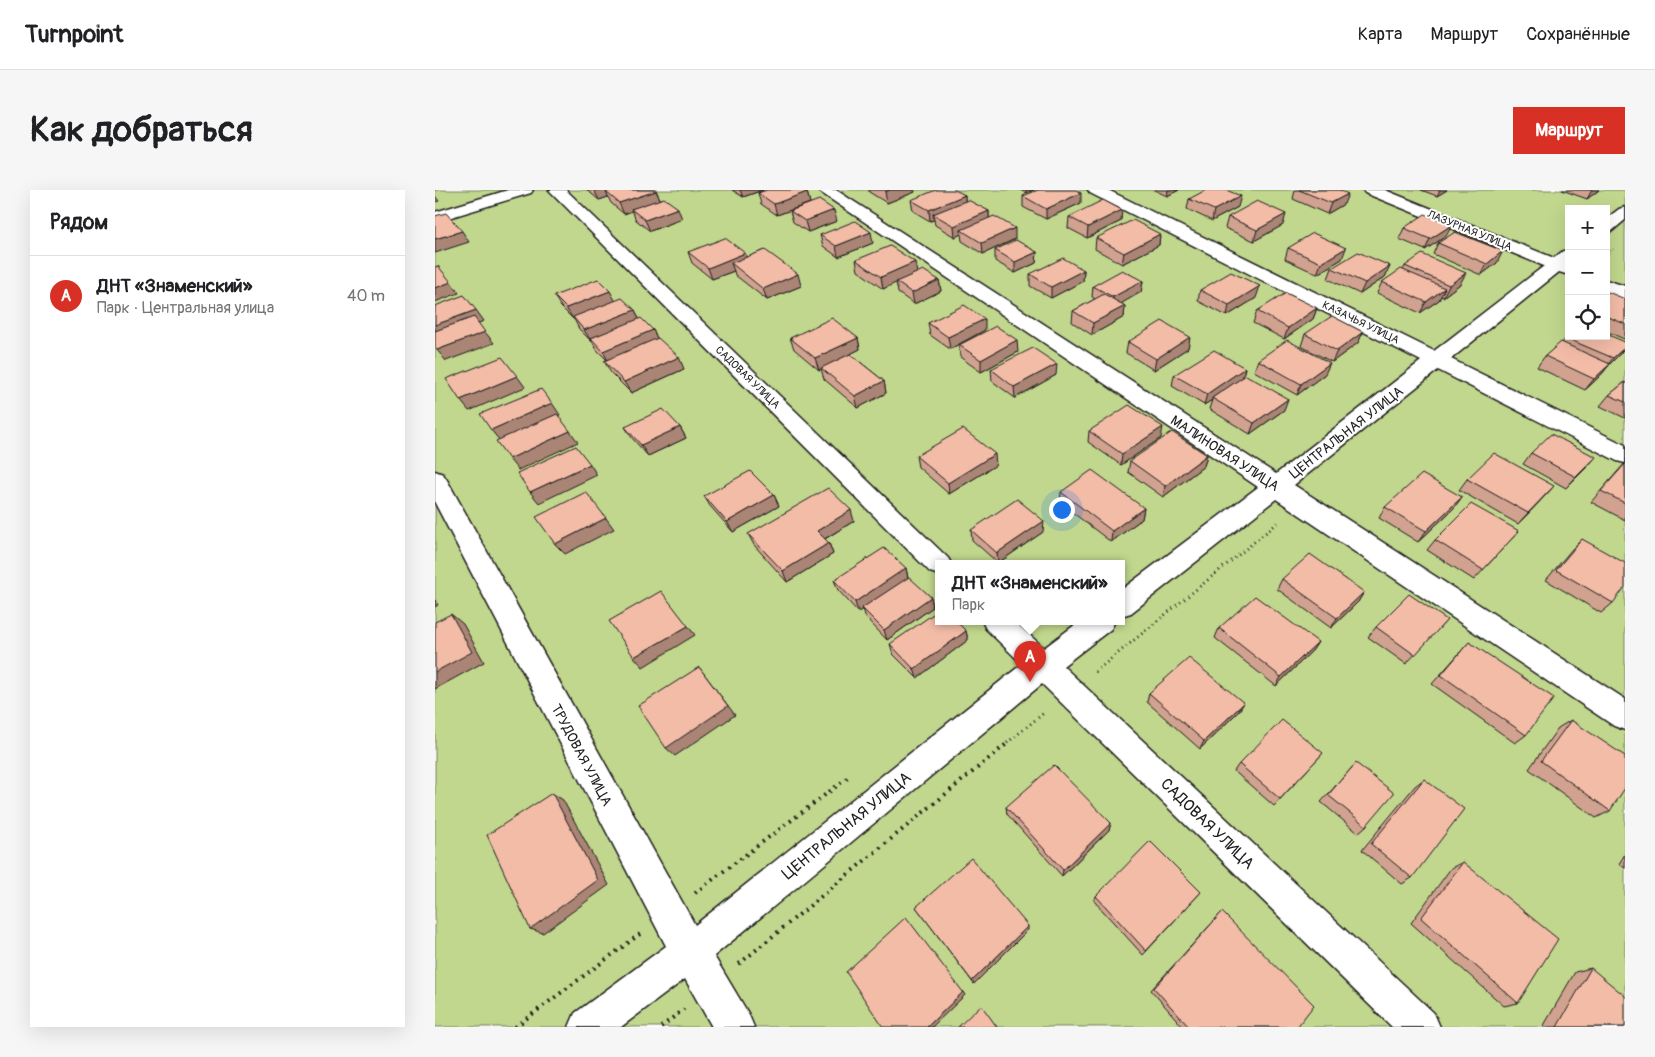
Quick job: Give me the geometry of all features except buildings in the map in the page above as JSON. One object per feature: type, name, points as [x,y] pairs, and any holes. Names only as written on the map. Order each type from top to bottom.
[{"type":"street","points":[[435,217],[525,190]]},
{"type":"street","name":"САДОВАЯ УЛИЦА","points":[[557,190],[935,561]]},
{"type":"street","name":"МАЛИНОВАЯ УЛИЦА","points":[[825,190],[1625,716]]},
{"type":"street","name":"КАЗАЧЬЯ УЛИЦА","points":[[1096,190],[1625,455]]},
{"type":"street","name":"ЛАЗУРНАЯ УЛИЦА","points":[[1371,190],[1564,263]]},
{"type":"street","points":[[1610,224],[1625,212]]},
{"type":"street","name":"ЦЕНТРАЛЬНАЯ УЛИЦА","points":[[1125,603],[1564,263]]},
{"type":"street","points":[[1610,287],[1625,293]]},
{"type":"street","name":"ТРУДОВАЯ УЛИЦА","points":[[435,480],[668,914],[734,1027]]},
{"type":"street","name":"САДОВАЯ УЛИЦА","points":[[1000,625],[1420,1027]]},
{"type":"street","name":"ЦЕНТРАЛЬНАЯ УЛИЦА","points":[[589,1027],[691,951],[1043,665],[1096,625]]},
{"type":"path","points":[[661,1027],[1303,503]]},
{"type":"path","points":[[515,1027],[857,771]]},
{"type":"green space","points":[[435,190],[1625,190],[1625,1027],[435,1027]]},
{"type":"place","name":"ДНТ «Знаменский»","points":[[1030,682]]}]
